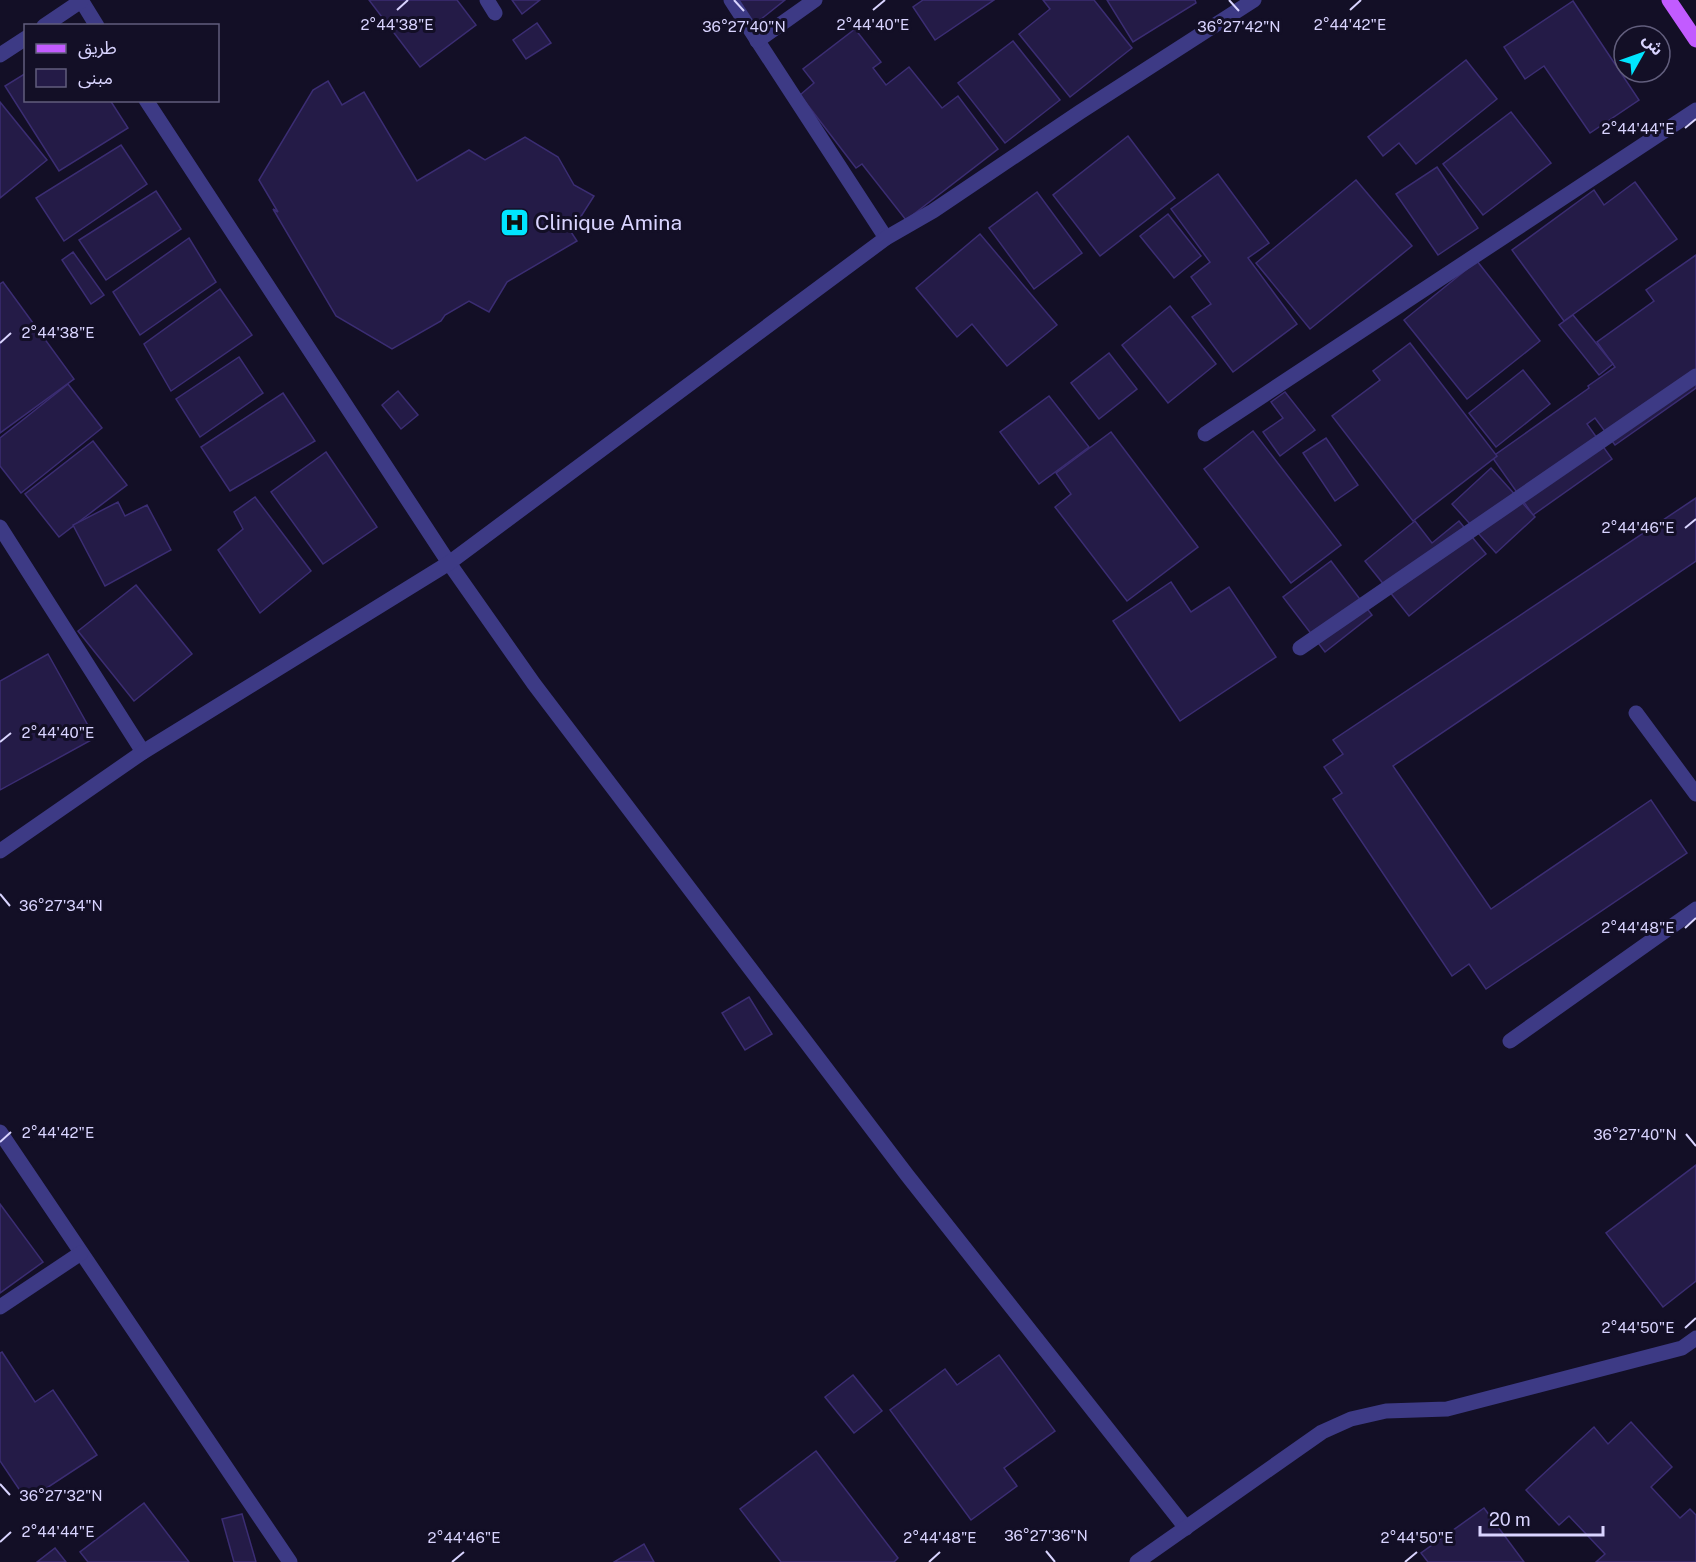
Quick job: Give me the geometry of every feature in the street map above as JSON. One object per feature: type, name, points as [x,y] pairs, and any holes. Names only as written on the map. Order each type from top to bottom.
[{"type":"main road","points":[[1669,0],[1696,40]]},
{"type":"street","points":[[47,24],[81,0],[96,24]]},
{"type":"street","points":[[731,0],[886,238]]},
{"type":"street","points":[[757,41],[815,0]]},
{"type":"street","points":[[0,851],[143,752],[449,563],[886,238],[933,211],[1080,112],[1254,0]]},
{"type":"street","points":[[0,55],[24,39]]},
{"type":"street","points":[[148,102],[449,563],[534,684],[907,1175],[1185,1528]]},
{"type":"street","points":[[1205,434],[1696,110]]},
{"type":"street","points":[[1300,648],[1696,376]]},
{"type":"street","points":[[0,527],[143,752]]},
{"type":"street","points":[[1636,713],[1696,794]]},
{"type":"street","points":[[1510,1041],[1696,909]]},
{"type":"street","points":[[0,1132],[290,1562]]},
{"type":"street","points":[[0,1306],[81,1253]]},
{"type":"street","points":[[1137,1562],[1322,1432],[1351,1419],[1386,1411],[1447,1409],[1682,1348],[1696,1338]]},
{"type":"building","points":[[369,0],[457,0],[476,25],[420,67]]},
{"type":"building","points":[[512,0],[540,0],[522,14]]},
{"type":"building","points":[[736,0],[785,0],[755,24]]},
{"type":"building","points":[[923,0],[994,0],[935,40],[913,7]]},
{"type":"building","points":[[1043,0],[1094,0],[1132,48],[1070,97],[1019,34],[1050,9]]},
{"type":"building","points":[[1107,0],[1195,0],[1196,3],[1133,42]]},
{"type":"building","points":[[1573,1],[1612,60],[1612,84],[1628,84],[1639,100],[1590,133],[1544,66],[1525,79],[1504,47]]},
{"type":"building","points":[[537,23],[551,43],[526,59],[513,40]]},
{"type":"building","points":[[855,29],[881,62],[873,68],[886,85],[909,67],[942,108],[958,96],[998,149],[906,220],[862,164],[856,168],[800,95],[814,83],[803,69]]},
{"type":"building","points":[[1013,41],[1060,100],[1005,143],[958,83]]},
{"type":"building","points":[[1466,60],[1497,99],[1416,164],[1399,143],[1383,156],[1368,137]]},
{"type":"building","points":[[24,74],[24,102],[111,102],[128,128],[59,171],[5,86]]},
{"type":"building","points":[[328,81],[342,105],[364,92],[417,181],[469,150],[485,160],[525,137],[558,157],[574,185],[594,196],[571,232],[577,241],[507,282],[489,312],[469,301],[445,315],[441,321],[392,349],[336,316],[273,209],[278,212],[259,180],[313,90]]},
{"type":"building","points":[[0,102],[47,160],[0,198]]},
{"type":"building","points":[[1511,112],[1551,163],[1483,215],[1443,164]]},
{"type":"building","points":[[1128,136],[1175,198],[1100,256],[1053,195]]},
{"type":"building","points":[[121,145],[147,184],[64,241],[36,198]]},
{"type":"building","points":[[1437,167],[1478,228],[1438,255],[1396,194]]},
{"type":"building","points":[[1218,174],[1269,243],[1248,258],[1297,324],[1233,372],[1192,317],[1211,304],[1191,277],[1210,262],[1171,209]]},
{"type":"building","points":[[1356,180],[1412,246],[1310,329],[1256,263]]},
{"type":"building","points":[[1635,182],[1677,239],[1564,321],[1512,250],[1594,190],[1604,205]]},
{"type":"building","points":[[156,191],[181,229],[106,280],[79,240]]},
{"type":"building","points":[[1037,192],[1082,253],[1034,289],[989,228]]},
{"type":"building","points":[[1168,214],[1201,256],[1174,278],[1140,236]]},
{"type":"building","points":[[980,234],[1057,325],[1007,366],[972,324],[957,337],[916,288]]},
{"type":"building","points":[[189,238],[216,282],[140,335],[113,292]]},
{"type":"building","points":[[73,252],[104,295],[91,304],[62,260]]},
{"type":"building","points":[[1696,255],[1696,388],[1615,445],[1595,418],[1587,424],[1612,459],[1533,515],[1492,457],[1615,367],[1597,342],[1654,301],[1646,290]]},
{"type":"building","points":[[1477,261],[1540,341],[1467,399],[1404,320]]},
{"type":"building","points":[[3,282],[74,379],[0,433],[0,284]]},
{"type":"building","points":[[220,289],[252,335],[171,391],[144,344]]},
{"type":"building","points":[[1170,306],[1216,364],[1168,403],[1122,345]]},
{"type":"building","points":[[1573,315],[1613,364],[1599,375],[1559,325]]},
{"type":"building","points":[[1410,343],[1497,456],[1413,521],[1332,416],[1380,380],[1373,371]]},
{"type":"building","points":[[1109,353],[1137,389],[1099,419],[1071,383]]},
{"type":"building","points":[[239,357],[263,393],[200,437],[176,399]]},
{"type":"building","points":[[1523,370],[1550,404],[1496,447],[1469,413]]},
{"type":"building","points":[[68,384],[102,428],[21,493],[0,466],[0,438]]},
{"type":"building","points":[[398,391],[418,415],[401,429],[382,405]]},
{"type":"building","points":[[1285,392],[1315,430],[1280,456],[1263,432],[1283,418],[1271,402]]},
{"type":"building","points":[[283,393],[315,441],[230,491],[201,447]]},
{"type":"building","points":[[1049,396],[1089,447],[1039,484],[1000,432]]},
{"type":"building","points":[[1253,431],[1341,545],[1291,583],[1204,469]]},
{"type":"building","points":[[1111,432],[1198,547],[1127,601],[1055,507],[1071,494],[1056,473]]},
{"type":"building","points":[[1326,438],[1358,485],[1335,501],[1303,453]]},
{"type":"building","points":[[93,441],[127,485],[59,537],[25,494]]},
{"type":"building","points":[[326,452],[377,527],[323,564],[271,492]]},
{"type":"building","points":[[1491,468],[1535,517],[1496,553],[1452,504]]},
{"type":"building","points":[[255,497],[311,571],[260,613],[218,550],[243,529],[234,512]]},
{"type":"building","points":[[1696,498],[1696,561],[1393,766],[1491,909],[1651,800],[1687,853],[1486,989],[1469,964],[1452,976],[1333,799],[1342,793],[1324,767],[1343,754],[1333,740]]},
{"type":"building","points":[[118,502],[125,516],[147,505],[171,550],[105,586],[73,525]]},
{"type":"building","points":[[1415,521],[1432,543],[1459,521],[1486,554],[1409,616],[1365,561]]},
{"type":"building","points":[[1331,561],[1372,615],[1325,652],[1283,597]]},
{"type":"building","points":[[1171,582],[1191,612],[1229,587],[1276,657],[1180,721],[1113,621]]},
{"type":"building","points":[[136,585],[192,654],[134,701],[78,631]]},
{"type":"building","points":[[48,654],[95,738],[0,790],[0,681]]},
{"type":"building","points":[[749,997],[772,1034],[745,1050],[722,1013]]},
{"type":"building","points":[[1696,1165],[1696,1281],[1663,1307],[1606,1233]]},
{"type":"building","points":[[0,1204],[43,1262],[0,1293]]},
{"type":"building","points":[[2,1352],[35,1402],[53,1390],[97,1455],[27,1501],[0,1461],[0,1353]]},
{"type":"building","points":[[999,1355],[1055,1431],[1004,1468],[1017,1486],[971,1520],[890,1410],[945,1369],[957,1385]]},
{"type":"building","points":[[853,1375],[882,1411],[854,1433],[825,1397]]},
{"type":"building","points":[[1631,1422],[1672,1467],[1651,1487],[1680,1518],[1690,1509],[1696,1515],[1696,1562],[1596,1562],[1605,1554],[1569,1516],[1559,1525],[1526,1490],[1594,1427],[1608,1444]]},
{"type":"building","points":[[816,1451],[898,1558],[894,1562],[781,1562],[740,1509]]},
{"type":"building","points":[[144,1503],[189,1562],[88,1562],[80,1552]]},
{"type":"building","points":[[1484,1508],[1524,1562],[1428,1562],[1421,1553]]},
{"type":"building","points":[[242,1514],[256,1562],[234,1562],[222,1519]]},
{"type":"building","points":[[644,1544],[654,1562],[614,1562]]},
{"type":"building","points":[[55,1548],[66,1562],[37,1562]]},
{"type":"place","name":"Clinique Amina","points":[[514,222]]}]
